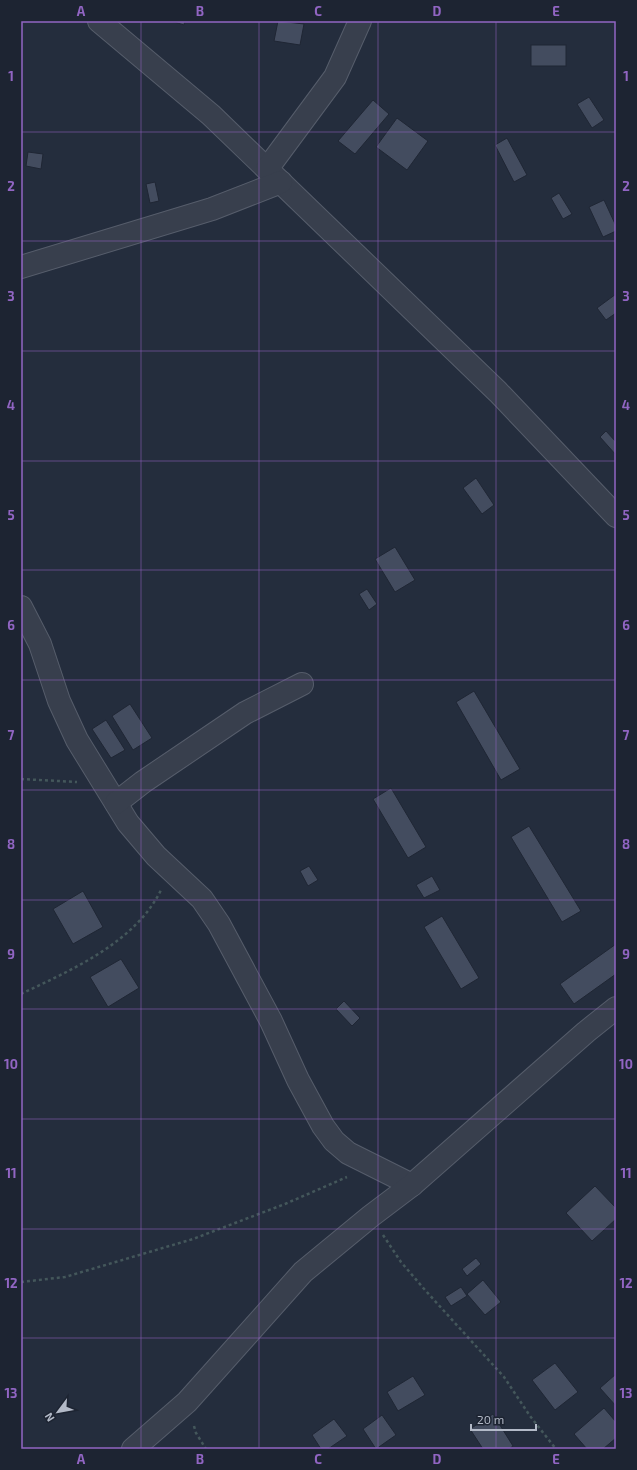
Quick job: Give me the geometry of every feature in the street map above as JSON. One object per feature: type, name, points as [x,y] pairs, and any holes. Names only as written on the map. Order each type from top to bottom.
[{"type":"street","points":[[99,21],[211,115],[498,392],[616,516]]},
{"type":"street","points":[[21,267],[212,210],[274,176],[336,77],[360,21]]},
{"type":"street","points":[[21,607],[40,644],[68,722],[102,781],[128,823],[156,856],[202,899],[219,924],[271,1021],[298,1080],[323,1126],[334,1141],[348,1153],[371,1166],[412,1185]]},
{"type":"street","points":[[116,803],[143,782],[245,713],[302,684]]},
{"type":"street","points":[[133,1449],[187,1402],[303,1272],[371,1216],[412,1185],[580,1037],[616,1008]]},
{"type":"path","points":[[21,779],[68,782],[102,781]]},
{"type":"path","points":[[21,994],[93,957],[119,939],[143,916],[157,898],[171,870]]},
{"type":"path","points":[[21,1282],[65,1277],[193,1239],[285,1204],[371,1166]]},
{"type":"path","points":[[371,1216],[401,1262],[504,1377],[530,1416],[556,1449]]},
{"type":"building","points":[[171,21],[185,21],[184,25]]},
{"type":"building","points":[[278,21],[304,24],[300,45],[274,41]]},
{"type":"building","points":[[531,45],[566,45],[566,66],[531,66]]},
{"type":"building","points":[[589,97],[604,120],[592,128],[577,104]]},
{"type":"building","points":[[373,100],[389,114],[355,154],[338,141]]},
{"type":"building","points":[[397,118],[428,141],[407,170],[376,147]]},
{"type":"building","points":[[507,138],[527,175],[514,182],[495,145]]},
{"type":"building","points":[[28,152],[43,154],[41,169],[26,166]]},
{"type":"building","points":[[155,182],[159,201],[150,203],[146,184]]},
{"type":"building","points":[[559,193],[572,214],[563,219],[551,198]]},
{"type":"building","points":[[604,200],[616,226],[616,231],[603,237],[589,207]]},
{"type":"building","points":[[616,294],[616,313],[606,320],[597,308]]},
{"type":"building","points":[[606,431],[616,442],[616,455],[600,437]]},
{"type":"building","points":[[476,478],[494,505],[482,514],[463,488]]},
{"type":"building","points":[[395,547],[415,580],[395,592],[375,559]]},
{"type":"building","points":[[367,589],[377,604],[369,610],[359,594]]},
{"type":"building","points":[[474,691],[520,769],[501,780],[456,702]]},
{"type":"building","points":[[130,704],[152,738],[133,750],[112,716]]},
{"type":"building","points":[[106,720],[125,750],[111,758],[92,729]]},
{"type":"building","points":[[391,788],[426,847],[408,858],[373,799]]},
{"type":"building","points":[[529,826],[581,911],[562,922],[511,837]]},
{"type":"building","points":[[309,866],[318,880],[308,886],[300,871]]},
{"type":"building","points":[[432,876],[440,890],[424,898],[416,885]]},
{"type":"building","points":[[83,891],[103,927],[73,944],[53,909]]},
{"type":"building","points":[[442,916],[479,978],[461,989],[424,927]]},
{"type":"building","points":[[616,944],[616,974],[574,1004],[560,984]]},
{"type":"building","points":[[121,959],[139,988],[108,1007],[90,977]]},
{"type":"building","points":[[344,1001],[360,1018],[352,1026],[336,1009]]},
{"type":"building","points":[[595,1186],[616,1208],[616,1219],[592,1241],[566,1213]]},
{"type":"building","points":[[476,1258],[481,1264],[467,1276],[462,1269]]},
{"type":"building","points":[[483,1280],[501,1302],[485,1315],[467,1294]]},
{"type":"building","points":[[461,1287],[467,1296],[451,1306],[445,1297]]},
{"type":"building","points":[[555,1363],[578,1392],[555,1410],[532,1380]]},
{"type":"building","points":[[616,1374],[616,1406],[600,1388]]},
{"type":"building","points":[[413,1376],[425,1395],[398,1411],[387,1392]]},
{"type":"building","points":[[604,1408],[616,1422],[616,1438],[603,1449],[587,1449],[574,1434]]},
{"type":"building","points":[[493,1414],[513,1446],[509,1449],[483,1449],[470,1429]]},
{"type":"building","points":[[382,1415],[396,1435],[376,1449],[363,1429]]},
{"type":"building","points":[[334,1419],[347,1436],[328,1449],[321,1449],[312,1435]]}]
